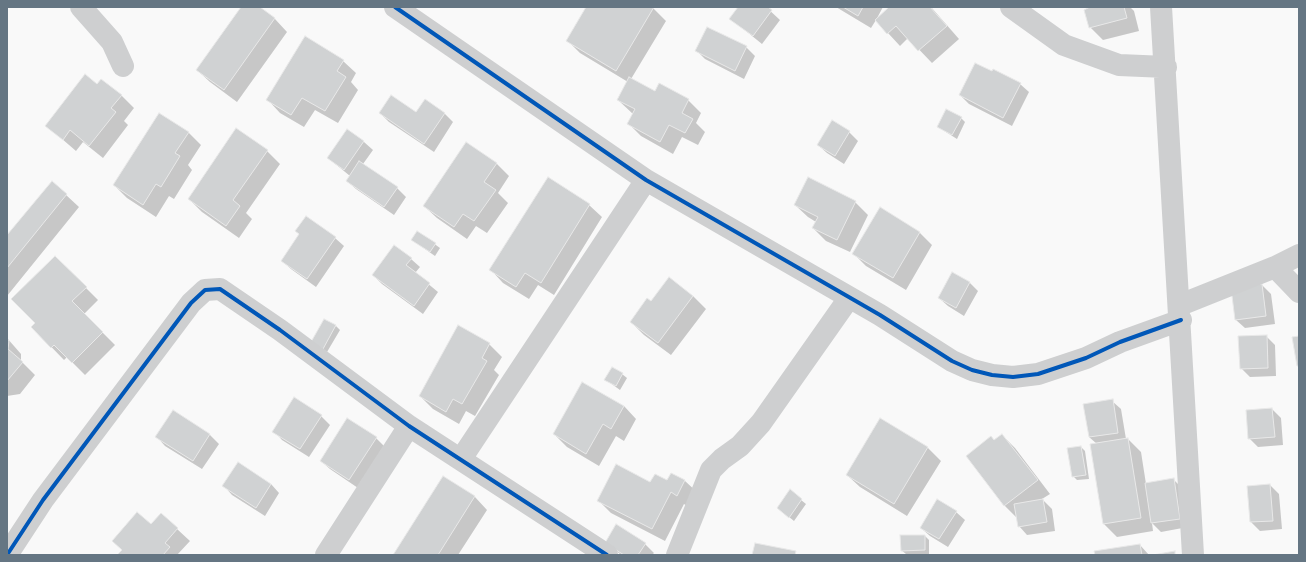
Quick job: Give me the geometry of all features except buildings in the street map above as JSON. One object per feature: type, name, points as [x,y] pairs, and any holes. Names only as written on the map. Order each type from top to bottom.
[{"type":"street","points":[[82,7],[112,42],[123,66]]},
{"type":"street","points":[[395,7],[646,180],[849,298],[952,361],[972,370],[992,375],[1013,377],[1038,374],[1086,358],[1299,255]]},
{"type":"street","points":[[1012,7],[1064,45],[1119,65],[1166,68]]},
{"type":"street","points":[[1161,7],[1166,68],[1193,555]]},
{"type":"street","points":[[461,459],[646,180]]},
{"type":"street","points":[[1275,267],[1299,292]]},
{"type":"street","points":[[7,555],[43,500],[70,463],[191,303],[205,290],[220,289],[280,330],[409,426],[606,555]]},
{"type":"street","points":[[677,555],[711,470],[722,459],[740,446],[761,423],[849,298]]},
{"type":"street","points":[[326,555],[409,426]]},
{"type":"cycle path","points":[[395,7],[646,180],[880,315],[952,361],[972,370],[992,375],[1013,377],[1038,374],[1086,358],[1120,342],[1181,320]]},
{"type":"cycle path","points":[[7,555],[43,500],[191,303],[205,290],[220,289],[280,330],[409,426],[607,555]]}]
